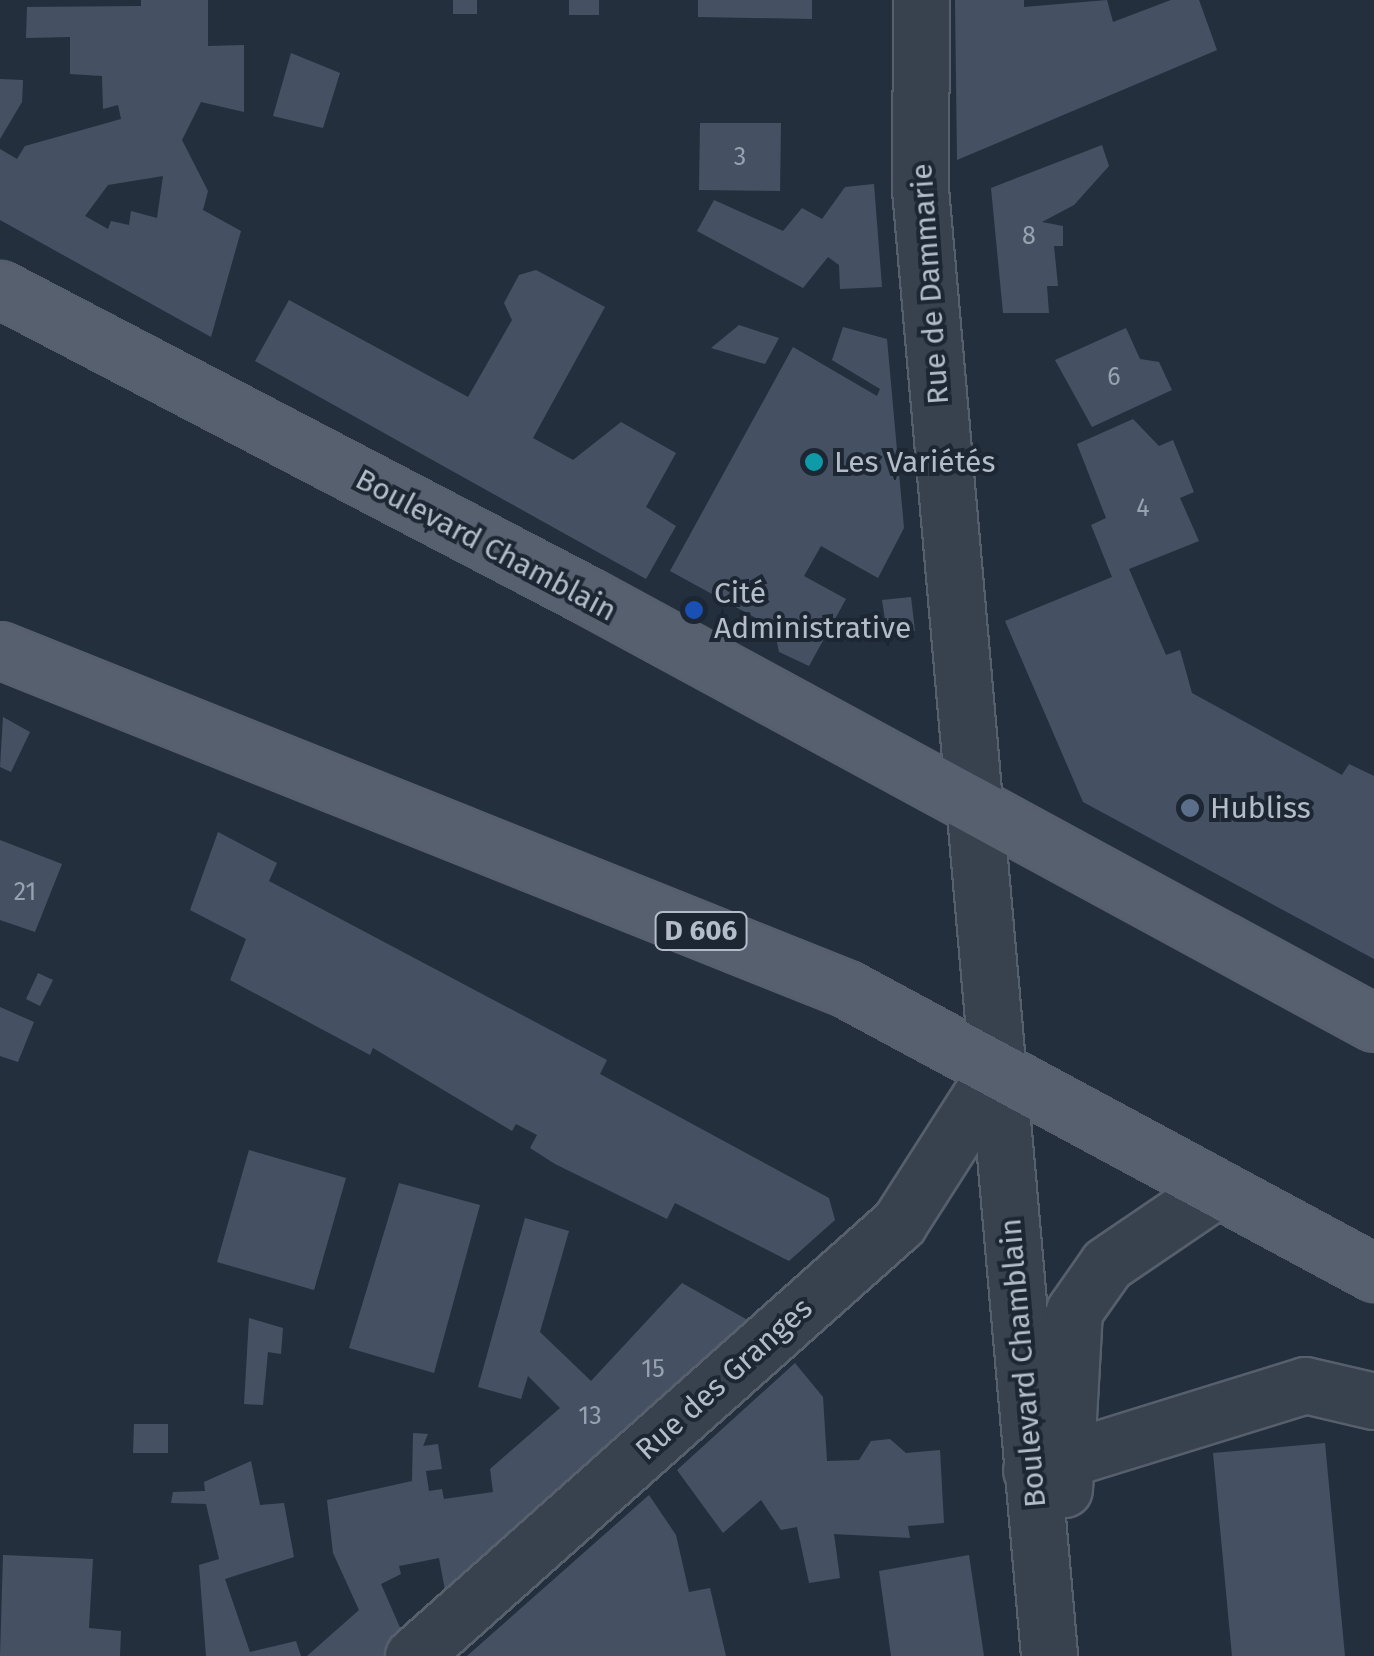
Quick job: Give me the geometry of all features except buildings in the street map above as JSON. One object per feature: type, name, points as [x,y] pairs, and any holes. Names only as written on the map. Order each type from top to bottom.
[{"type":"main road","name":"Boulevard Chamblain","points":[[12,301],[588,596],[1374,1023]]},
{"type":"main road","name":"D 606","points":[[0,650],[847,989],[1374,1274]]},
{"type":"street","name":"Rue de Dammarie","points":[[920,0],[920,189],[970,806]]},
{"type":"street","name":"Boulevard Chamblain","points":[[970,806],[997,1070],[1046,1466],[1080,1656]]},
{"type":"street","name":"Rue des Granges","points":[[414,1656],[900,1222],[997,1070]]},
{"type":"street","name":"Boulevard Chamblain","points":[[1048,1656],[1046,1466],[1074,1311],[1107,1264],[1216,1190]]},
{"type":"street","points":[[1046,1466],[1305,1384],[1374,1401]]},
{"type":"place","name":"Les Variétés","points":[[814,462]]},
{"type":"place","name":"Cité Administrative","points":[[694,610]]},
{"type":"place","name":"Hubliss","points":[[1190,808]]}]
